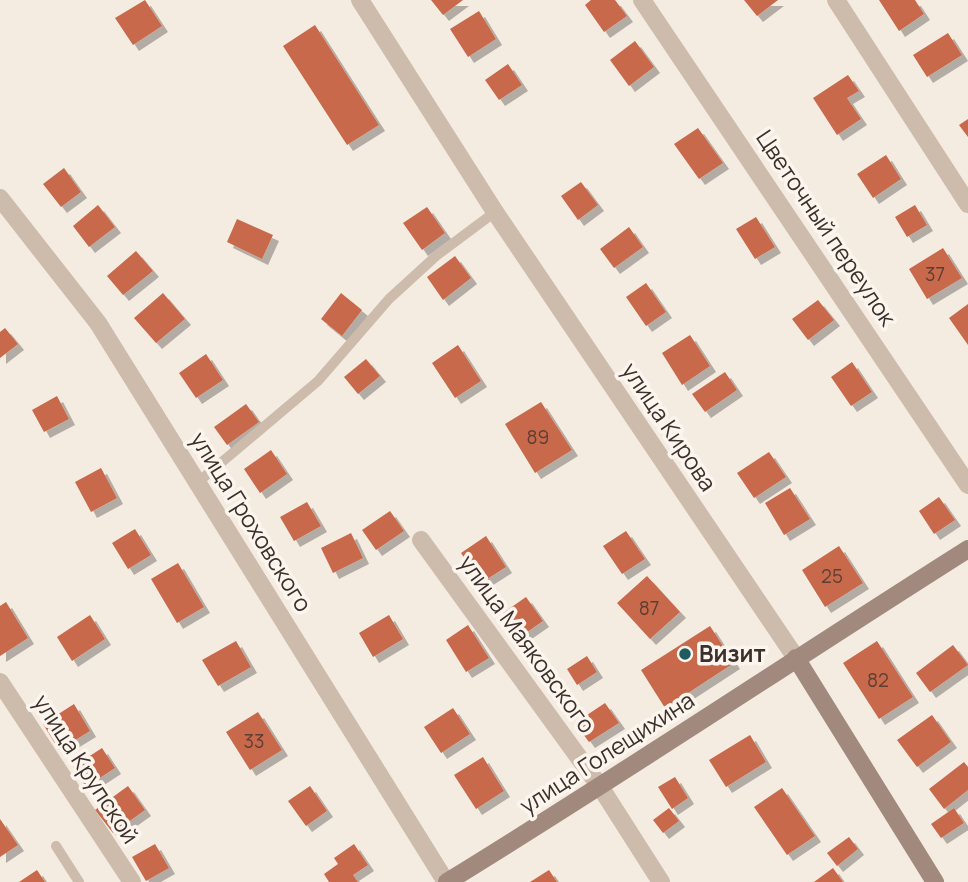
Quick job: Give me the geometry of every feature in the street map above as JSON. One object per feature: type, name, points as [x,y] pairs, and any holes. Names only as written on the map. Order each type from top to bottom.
[{"type":"street","name":"улица Кирова","points":[[360,0],[495,212],[796,658],[935,882]]},
{"type":"street","name":"Цветочный переулок","points":[[642,0],[968,485]]},
{"type":"street","points":[[836,0],[968,204]]},
{"type":"street","name":"улица Гроховского","points":[[0,198],[98,323],[446,882]]},
{"type":"street","name":"улица Маяковского","points":[[421,540],[601,788],[662,882]]},
{"type":"street","name":"улица Голещихина","points":[[446,882],[601,788],[796,658],[968,549]]},
{"type":"street","name":"улица Крупской","points":[[0,682],[132,882]]},
{"type":"lane","points":[[197,483],[318,382],[389,299],[427,264],[495,212]]},
{"type":"lane","points":[[56,846],[79,882]]},
{"type":"building","points":[[145,0],[162,26],[133,45],[115,18]]},
{"type":"building","points":[[431,0],[463,0],[443,15]]},
{"type":"building","points":[[591,0],[615,0],[627,16],[604,32],[585,5]]},
{"type":"building","points":[[744,0],[778,0],[757,16]]},
{"type":"building","points":[[879,0],[915,0],[924,14],[899,31]]},
{"type":"building","points":[[479,11],[496,39],[468,57],[450,29]]},
{"type":"building","points":[[315,25],[379,125],[347,145],[283,46]]},
{"type":"building","points":[[948,33],[962,55],[927,77],[913,55]]},
{"type":"building","points":[[635,41],[654,67],[629,86],[610,60]]},
{"type":"building","points":[[508,64],[522,85],[499,100],[485,80]]},
{"type":"building","points":[[848,75],[859,91],[847,98],[861,119],[837,135],[813,98]]},
{"type":"building","points":[[968,119],[968,137],[959,125]]},
{"type":"building","points":[[698,128],[723,163],[699,179],[674,144]]},
{"type":"building","points":[[886,155],[901,179],[873,198],[857,174]]},
{"type":"building","points":[[64,168],[81,192],[61,207],[43,184]]},
{"type":"building","points":[[581,182],[598,205],[578,220],[561,196]]},
{"type":"building","points":[[98,205],[115,227],[89,247],[73,226]]},
{"type":"building","points":[[915,205],[927,225],[907,237],[895,217]]},
{"type":"building","points":[[427,207],[445,233],[422,250],[403,223]]},
{"type":"building","points":[[756,217],[775,247],[755,259],[736,229]]},
{"type":"building","points":[[237,219],[273,235],[262,259],[227,242]]},
{"type":"building","points":[[629,227],[643,247],[614,268],[600,249]]},
{"type":"building","points":[[943,248],[962,278],[927,299],[909,269]]},
{"type":"building","points":[[136,251],[153,271],[123,295],[107,276]]},
{"type":"building","points":[[455,256],[471,278],[443,300],[427,277]]},
{"type":"building","points":[[646,283],[666,312],[646,326],[626,297]]},
{"type":"building","points":[[163,293],[185,319],[156,343],[134,318]]},
{"type":"building","points":[[341,293],[362,310],[342,336],[321,319]]},
{"type":"building","points":[[818,300],[834,320],[808,340],[792,319]]},
{"type":"building","points":[[968,304],[968,345],[949,318]]},
{"type":"building","points":[[5,328],[18,344],[0,358],[0,332]]},
{"type":"building","points":[[690,335],[710,366],[682,385],[662,353]]},
{"type":"building","points":[[458,345],[481,381],[455,398],[432,363]]},
{"type":"building","points":[[206,354],[223,380],[196,398],[179,373]]},
{"type":"building","points":[[366,359],[380,376],[358,394],[344,377]]},
{"type":"building","points":[[852,362],[872,392],[851,406],[831,377]]},
{"type":"building","points":[[725,372],[737,390],[705,412],[692,394]]},
{"type":"building","points":[[57,396],[69,419],[44,432],[32,410]]},
{"type":"building","points":[[541,402],[572,450],[535,473],[505,424]]},
{"type":"building","points":[[246,404],[259,422],[227,445],[214,427]]},
{"type":"building","points":[[271,450],[287,474],[260,493],[244,469]]},
{"type":"building","points":[[769,452],[786,477],[754,498],[737,473]]},
{"type":"building","points":[[101,468],[117,498],[91,512],[75,482]]},
{"type":"building","points":[[790,488],[810,519],[784,535],[765,503]]},
{"type":"building","points":[[939,497],[955,520],[934,534],[919,511]]},
{"type":"building","points":[[307,502],[321,526],[294,541],[280,517]]},
{"type":"building","points":[[390,511],[404,531],[376,550],[362,530]]},
{"type":"building","points":[[135,529],[151,555],[128,569],[112,543]]},
{"type":"building","points":[[626,531],[645,559],[622,574],[603,546]]},
{"type":"building","points":[[351,533],[363,558],[333,573],[321,548]]},
{"type":"building","points":[[486,536],[506,567],[481,583],[461,553]]},
{"type":"building","points":[[839,546],[863,583],[825,607],[802,570]]},
{"type":"building","points":[[178,563],[204,607],[177,623],[151,579]]},
{"type":"building","points":[[647,576],[680,612],[650,639],[617,603]]},
{"type":"building","points":[[526,597],[543,621],[520,637],[503,613]]},
{"type":"building","points":[[6,602],[28,638],[0,656],[0,606]]},
{"type":"building","points":[[90,615],[105,639],[72,661],[57,637]]},
{"type":"building","points":[[389,615],[403,639],[373,657],[359,633]]},
{"type":"building","points":[[468,625],[489,658],[466,672],[446,640]]},
{"type":"building","points":[[710,626],[734,663],[665,708],[641,670]]},
{"type":"building","points":[[236,641],[251,667],[218,686],[202,660]]},
{"type":"building","points":[[877,641],[913,697],[879,719],[843,663]]},
{"type":"building","points":[[953,645],[968,665],[930,692],[916,673]]},
{"type":"building","points":[[587,656],[597,672],[577,685],[567,669]]},
{"type":"building","points":[[605,703],[619,723],[589,742],[575,723]]},
{"type":"building","points":[[74,704],[90,731],[59,750],[43,724]]},
{"type":"building","points":[[453,708],[470,734],[441,753],[424,727]]},
{"type":"building","points":[[258,712],[282,750],[250,770],[226,732]]},
{"type":"building","points":[[932,715],[951,742],[917,767],[897,740]]},
{"type":"building","points":[[750,735],[766,762],[726,787],[709,760]]},
{"type":"building","points":[[102,748],[115,768],[86,787],[73,767]]},
{"type":"building","points":[[483,757],[504,791],[476,809],[454,775]]},
{"type":"building","points":[[964,762],[968,767],[968,790],[944,809],[929,789]]},
{"type":"building","points":[[675,777],[688,798],[672,809],[658,787]]},
{"type":"building","points":[[128,786],[145,810],[113,833],[95,810]]},
{"type":"building","points":[[310,786],[327,811],[306,826],[288,801]]},
{"type":"building","points":[[782,788],[815,836],[787,855],[754,807]]},
{"type":"building","points":[[669,808],[679,821],[663,833],[653,820]]},
{"type":"building","points":[[954,808],[964,823],[941,838],[931,824]]},
{"type":"building","points":[[0,819],[18,845],[0,857]]},
{"type":"building","points":[[849,837],[858,849],[837,866],[827,853]]},
{"type":"building","points":[[155,844],[169,868],[146,881],[132,857]]},
{"type":"building","points":[[354,844],[368,865],[353,875],[358,882],[329,882],[324,874],[338,864],[334,858]]},
{"type":"building","points":[[833,868],[843,882],[814,882]]},
{"type":"building","points":[[37,870],[45,882],[19,882]]},
{"type":"building","points":[[549,870],[557,882],[530,882]]},
{"type":"place","name":"Визит","points":[[685,654]]}]
